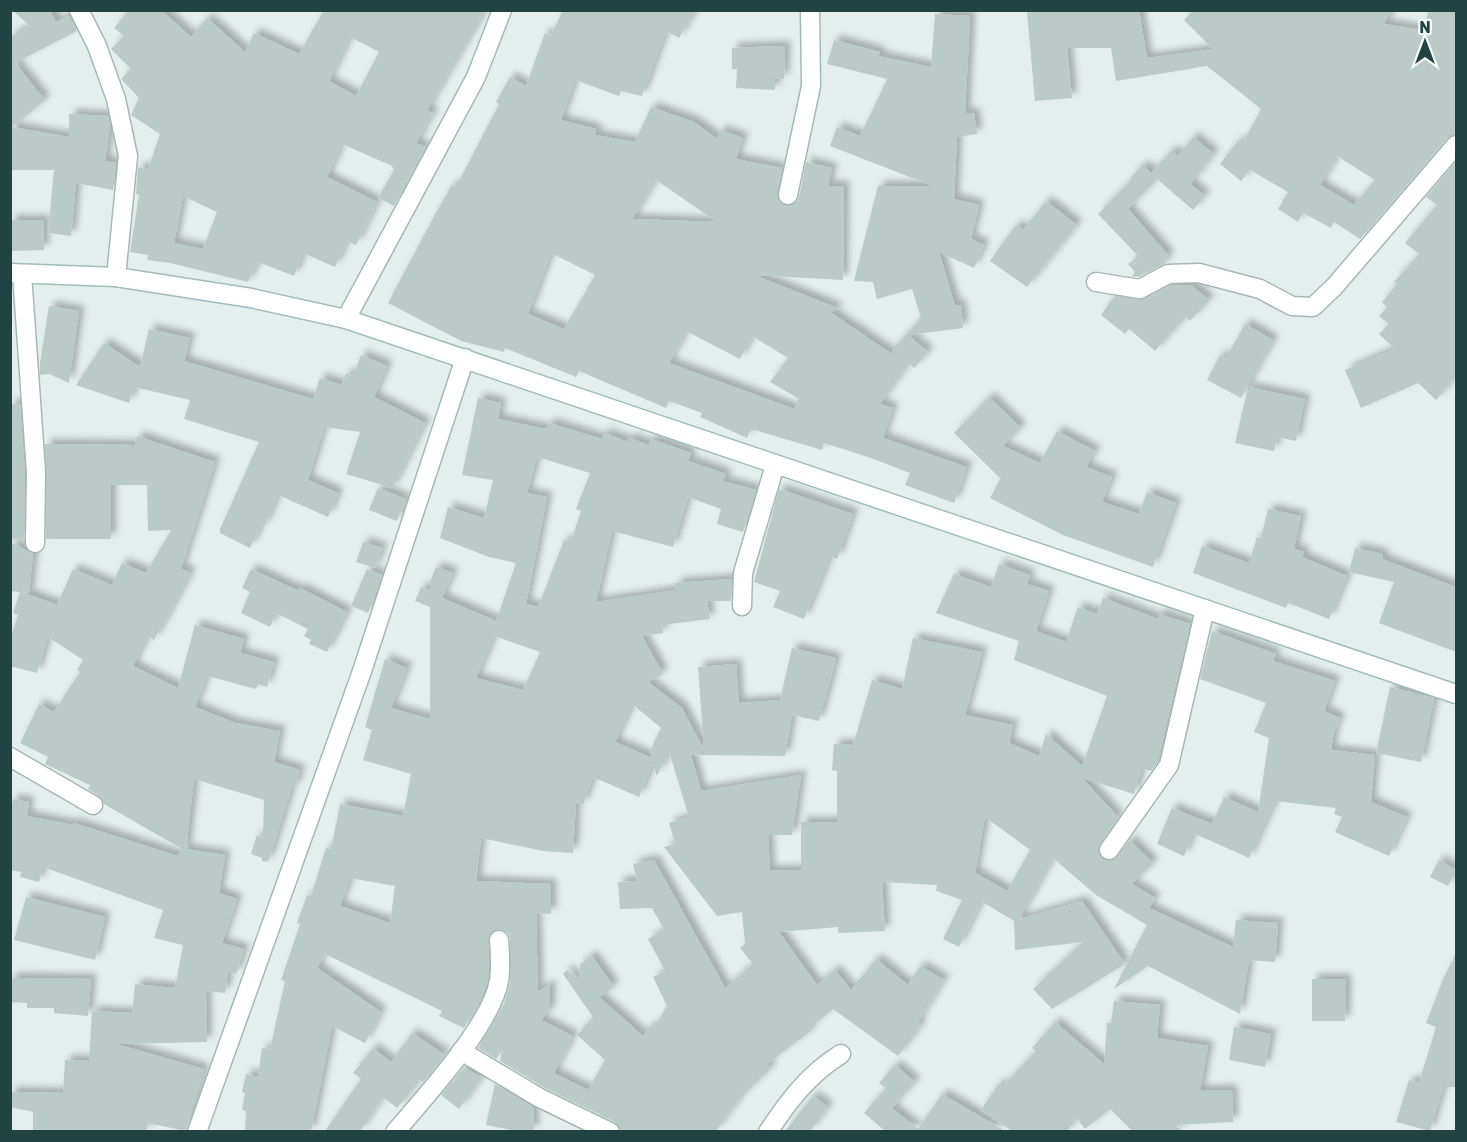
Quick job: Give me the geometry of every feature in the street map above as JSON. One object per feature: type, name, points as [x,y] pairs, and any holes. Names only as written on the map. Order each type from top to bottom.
[{"type":"street","points":[[79,10],[98,46],[116,99],[128,156],[116,277]]},
{"type":"street","points":[[346,319],[476,77],[502,10]]},
{"type":"street","points":[[788,195],[811,86],[810,10]]},
{"type":"street","points":[[1096,282],[1140,288],[1168,274],[1200,273],[1260,289],[1292,306],[1313,307],[1349,270],[1456,144]]},
{"type":"street","points":[[35,543],[36,472],[16,273],[116,277],[251,298],[346,319],[1456,694]]},
{"type":"street","points":[[197,1131],[361,674],[465,358]]},
{"type":"street","points":[[742,606],[743,573],[775,465]]},
{"type":"street","points":[[1109,850],[1169,765],[1205,609]]},
{"type":"street","points":[[10,757],[93,805]]},
{"type":"street","points":[[395,1131],[461,1051],[494,999],[499,981],[499,940]]},
{"type":"street","points":[[461,1051],[540,1098],[610,1131]]},
{"type":"street","points":[[768,1131],[789,1100],[821,1067],[841,1054]]},
{"type":"building","points":[[12,10],[50,10],[56,22],[69,16],[77,31],[15,63],[45,100],[12,127],[69,137],[69,114],[108,116],[110,126],[105,161],[116,163],[113,190],[76,183],[71,236],[48,233],[54,170],[10,170],[10,37],[30,26]]},
{"type":"building","points":[[129,10],[161,10],[191,37],[207,18],[245,52],[254,33],[299,54],[324,10],[485,10],[427,110],[433,113],[416,143],[425,147],[394,206],[378,198],[394,170],[392,166],[342,144],[327,177],[377,202],[356,245],[347,241],[335,267],[303,253],[294,276],[258,262],[248,282],[170,263],[147,260],[148,255],[130,252],[139,195],[136,194],[138,167],[148,169],[160,134],[131,115],[139,98],[121,79],[131,69],[111,49],[124,36],[114,28]],"holes":[[[350,37],[379,52],[356,96],[329,81]],[[183,196],[217,212],[203,249],[174,243]]]},
{"type":"building","points":[[563,10],[695,10],[679,38],[666,31],[642,96],[621,91],[619,96],[575,80],[561,120],[596,129],[595,135],[635,142],[651,107],[694,122],[717,139],[720,130],[743,138],[736,159],[782,168],[777,198],[786,206],[796,203],[799,198],[806,162],[832,168],[828,186],[844,186],[843,280],[754,275],[840,309],[830,312],[893,355],[892,350],[921,318],[912,289],[877,299],[873,282],[854,281],[878,186],[933,186],[830,146],[837,127],[860,136],[887,79],[827,64],[834,40],[880,52],[878,56],[931,67],[935,14],[970,16],[965,114],[974,113],[977,134],[957,137],[954,199],[979,205],[971,239],[984,245],[974,268],[939,252],[955,306],[961,305],[963,328],[908,335],[928,352],[914,368],[909,363],[880,404],[893,408],[883,438],[967,467],[954,503],[905,485],[910,473],[868,457],[824,443],[822,450],[751,429],[747,438],[700,417],[702,413],[669,401],[666,408],[579,371],[576,377],[505,348],[504,352],[461,341],[388,303],[452,185],[456,187],[499,104],[496,102],[510,77],[526,86],[545,33],[551,35]],"holes":[[[656,180],[717,222],[632,219]],[[551,253],[595,275],[564,329],[528,314]],[[686,331],[740,359],[752,336],[788,358],[770,382],[799,399],[794,409],[669,363]]]},
{"type":"building","points":[[1139,10],[1147,58],[1213,49],[1184,20],[1194,10],[1391,10],[1384,24],[1423,30],[1429,10],[1456,10],[1456,134],[1447,138],[1360,239],[1334,222],[1331,228],[1303,213],[1298,222],[1278,209],[1288,192],[1250,170],[1241,181],[1220,164],[1238,141],[1242,144],[1261,109],[1207,66],[1116,81],[1111,48],[1067,48],[1072,98],[1035,101],[1027,12]],"holes":[[[1337,156],[1375,180],[1354,205],[1320,185]]]},
{"type":"building","points":[[785,46],[784,79],[775,78],[775,90],[736,88],[737,69],[732,69],[732,48]]},
{"type":"building","points":[[1193,137],[1214,154],[1190,184],[1205,196],[1193,210],[1157,179],[1128,209],[1169,256],[1164,261],[1166,263],[1138,277],[1132,276],[1135,272],[1128,264],[1138,256],[1098,214],[1132,180],[1130,178],[1143,165],[1151,173],[1172,150],[1178,156]]},
{"type":"building","points":[[1456,162],[1456,377],[1436,400],[1418,383],[1361,408],[1345,370],[1395,349],[1379,334],[1389,324],[1379,316],[1387,307],[1382,302],[1397,284],[1394,282],[1419,254],[1405,243],[1437,205],[1426,197]]},
{"type":"building","points":[[1046,201],[1077,225],[1027,287],[990,261],[1016,225],[1023,230]]},
{"type":"building","points":[[10,220],[44,220],[44,250],[10,251]]},
{"type":"building","points":[[1171,285],[1191,285],[1209,300],[1190,321],[1185,317],[1155,351],[1129,329],[1125,334],[1101,315],[1115,296],[1145,299]]},
{"type":"building","points":[[49,306],[79,311],[69,383],[49,374],[40,375]]},
{"type":"building","points":[[1245,324],[1273,340],[1241,398],[1207,380],[1220,355],[1226,358]]},
{"type":"building","points":[[149,329],[190,338],[184,361],[313,399],[320,378],[342,385],[346,373],[353,376],[361,355],[387,366],[374,397],[425,423],[392,488],[346,474],[360,432],[324,427],[308,480],[338,493],[328,517],[278,495],[264,527],[261,525],[250,548],[220,533],[220,529],[259,442],[184,419],[190,400],[134,387],[129,403],[76,385],[104,343],[140,367]]},
{"type":"building","points":[[1248,387],[1305,399],[1296,441],[1277,437],[1274,451],[1235,443]]},
{"type":"building","points":[[989,397],[1021,428],[1003,446],[1040,463],[1057,431],[1095,451],[1086,467],[1112,477],[1102,502],[1139,514],[1147,492],[1176,503],[1153,567],[1063,535],[990,498],[1000,479],[1002,480],[954,433]]},
{"type":"building","points":[[478,398],[501,403],[498,419],[546,429],[549,423],[602,439],[604,433],[628,442],[629,438],[649,445],[651,439],[691,453],[688,461],[726,474],[723,481],[756,490],[743,532],[717,524],[721,509],[688,497],[673,547],[612,531],[596,602],[676,590],[675,583],[732,579],[731,601],[707,601],[710,619],[662,625],[663,633],[642,636],[663,674],[648,682],[682,708],[704,750],[698,667],[736,664],[739,703],[780,700],[792,648],[836,658],[819,721],[792,715],[785,756],[691,755],[701,791],[801,775],[792,835],[768,835],[770,871],[801,870],[801,822],[837,822],[837,771],[832,770],[834,744],[853,745],[872,680],[902,689],[913,638],[982,652],[965,715],[1013,725],[1009,743],[1039,756],[1046,734],[1082,766],[1107,696],[1014,660],[1019,641],[936,613],[954,574],[991,587],[999,564],[1030,575],[1027,584],[1049,591],[1036,631],[1066,642],[1078,607],[1097,614],[1103,598],[1158,619],[1159,614],[1190,624],[1157,763],[1151,771],[1142,768],[1134,794],[1082,778],[1118,817],[1098,850],[1102,859],[1114,860],[1130,840],[1153,863],[1132,884],[1155,898],[1149,908],[1233,947],[1236,920],[1278,923],[1275,962],[1249,960],[1240,1014],[1148,966],[1114,989],[1147,925],[1096,895],[1053,858],[1019,919],[1082,901],[1125,964],[1052,1009],[1033,989],[1083,942],[1015,950],[1014,921],[981,901],[959,947],[943,939],[962,900],[936,891],[937,885],[882,882],[885,931],[838,933],[838,927],[779,932],[817,985],[835,970],[851,990],[876,959],[908,985],[920,966],[944,980],[918,1022],[921,1025],[898,1056],[833,1009],[809,1028],[811,1031],[767,1064],[771,1068],[739,1099],[716,1131],[621,1131],[615,1122],[545,1088],[500,1061],[502,1050],[496,1059],[478,1048],[504,1004],[510,983],[508,933],[499,929],[489,936],[488,979],[483,994],[464,1028],[439,1016],[442,1011],[325,954],[317,968],[381,1012],[365,1043],[332,1026],[311,1131],[245,1131],[246,1111],[242,1110],[245,1093],[242,1092],[246,1074],[258,1077],[262,1048],[270,1049],[285,981],[281,980],[300,924],[297,923],[307,895],[311,896],[326,848],[331,849],[340,804],[403,816],[411,774],[363,760],[372,730],[365,727],[385,659],[407,668],[391,708],[430,719],[430,607],[415,601],[421,587],[430,590],[430,582],[436,567],[453,573],[442,598],[496,621],[516,563],[489,557],[440,538],[448,507],[484,518],[493,480],[462,475]],"holes":[[[537,457],[590,473],[576,509],[581,511],[571,541],[564,540],[538,607],[526,604],[547,497],[527,493]],[[494,636],[540,652],[523,690],[476,678]],[[632,704],[661,728],[650,751],[652,758],[615,742]],[[669,752],[689,817],[669,823],[675,844],[664,847],[717,916],[742,912],[745,944],[740,948],[753,964],[725,988],[654,860],[633,864],[637,881],[618,882],[620,909],[652,908],[664,930],[648,939],[665,971],[653,977],[667,1006],[654,1028],[650,1026],[643,1036],[599,997],[614,987],[592,956],[580,964],[579,980],[567,970],[563,974],[593,1017],[577,1035],[605,1060],[588,1090],[554,1073],[573,1036],[541,1020],[550,1009],[550,984],[538,992],[536,913],[551,914],[551,884],[476,881],[481,838],[543,851],[573,853],[576,802],[583,805],[593,777],[639,797],[653,764],[657,776]],[[985,817],[1030,850],[1007,891],[975,873]],[[350,878],[395,886],[390,923],[340,906]]]},
{"type":"building","points":[[10,404],[20,404],[25,472],[24,539],[10,539]]},
{"type":"building","points":[[137,436],[215,462],[181,569],[191,573],[154,640],[147,636],[133,666],[178,688],[195,625],[244,639],[240,653],[274,662],[267,687],[258,684],[256,689],[207,676],[195,707],[235,723],[280,731],[274,762],[300,770],[295,787],[292,786],[269,860],[266,862],[251,854],[257,835],[263,837],[264,800],[194,779],[186,849],[225,855],[219,893],[237,899],[222,943],[244,949],[236,974],[228,972],[225,993],[206,991],[207,1042],[116,1044],[204,1069],[186,1131],[148,1123],[146,1131],[33,1131],[33,1112],[10,1107],[10,1092],[63,1093],[65,1060],[89,1061],[92,1011],[132,1013],[135,984],[175,988],[183,945],[154,938],[163,910],[43,867],[39,882],[20,877],[21,872],[10,870],[10,813],[13,799],[29,802],[27,816],[73,825],[74,823],[178,856],[182,849],[104,804],[99,796],[88,789],[90,785],[45,764],[48,757],[20,743],[39,704],[54,712],[80,672],[77,670],[83,660],[48,637],[37,673],[10,666],[10,639],[18,615],[13,613],[20,592],[10,591],[10,542],[33,554],[29,593],[22,592],[57,605],[73,569],[112,585],[122,563],[146,573],[171,530],[148,531],[147,485],[111,485],[111,539],[46,539],[45,444],[135,445]]},
{"type":"building","points":[[378,488],[406,499],[397,521],[369,510]]},
{"type":"building","points":[[779,489],[853,514],[837,559],[830,556],[804,619],[773,607],[780,591],[754,582]]},
{"type":"building","points":[[1268,509],[1301,516],[1294,549],[1304,552],[1302,557],[1347,576],[1329,619],[1288,603],[1286,608],[1193,573],[1202,546],[1249,563],[1257,537],[1261,538]]},
{"type":"building","points":[[363,542],[382,548],[375,568],[356,562]]},
{"type":"building","points":[[1355,548],[1383,554],[1382,559],[1456,587],[1456,652],[1379,623],[1394,582],[1349,572]]},
{"type":"building","points":[[251,569],[299,591],[300,588],[347,612],[327,652],[309,644],[311,640],[304,636],[308,629],[276,613],[270,627],[241,613],[250,592],[242,588]]},
{"type":"building","points":[[367,569],[382,575],[368,613],[351,606]]},
{"type":"building","points":[[1212,631],[1276,654],[1273,661],[1335,681],[1324,711],[1340,718],[1334,732],[1331,750],[1375,755],[1371,802],[1407,817],[1389,856],[1335,832],[1342,817],[1334,814],[1336,808],[1275,801],[1249,858],[1193,833],[1184,856],[1157,844],[1172,808],[1212,824],[1224,797],[1258,812],[1269,738],[1254,732],[1266,703],[1200,679]]},
{"type":"building","points":[[1390,687],[1434,698],[1421,762],[1376,753]]},
{"type":"building","points":[[1439,860],[1456,870],[1448,886],[1430,877]]},
{"type":"building","points":[[26,897],[105,917],[95,960],[14,940]]},
{"type":"building","points":[[1456,954],[1456,1087],[1443,1087],[1430,1131],[1396,1122],[1409,1080],[1419,1083],[1436,1027],[1426,1023],[1444,977]]},
{"type":"building","points":[[10,978],[91,979],[88,1016],[54,1013],[54,1008],[27,1008],[27,1003],[10,1002]]},
{"type":"building","points":[[1312,979],[1346,979],[1345,1021],[1312,1021]]},
{"type":"building","points":[[1114,1001],[1160,1005],[1157,1038],[1208,1046],[1200,1091],[1232,1090],[1233,1122],[1175,1125],[1182,1131],[1132,1131],[1110,1109],[1085,1129],[1077,1119],[1067,1131],[1012,1131],[981,1110],[998,1084],[1002,1087],[1036,1051],[1032,1048],[1055,1022],[1104,1064],[1107,1023],[1111,1023]]},
{"type":"building","points":[[1234,1027],[1271,1034],[1265,1067],[1229,1060]]},
{"type":"building","points":[[412,1033],[445,1055],[423,1082],[420,1080],[397,1108],[383,1097],[360,1131],[325,1131],[361,1079],[353,1073],[373,1048],[391,1062]]},
{"type":"building","points":[[895,1065],[915,1082],[892,1108],[918,1129],[942,1094],[1005,1131],[885,1131],[864,1113],[886,1088],[879,1083]]},
{"type":"building","points":[[464,1068],[482,1077],[459,1109],[441,1095]]},
{"type":"building","points":[[495,1084],[533,1107],[534,1131],[516,1131],[486,1125]]},
{"type":"building","points":[[813,1096],[828,1107],[810,1131],[785,1131]]}]
